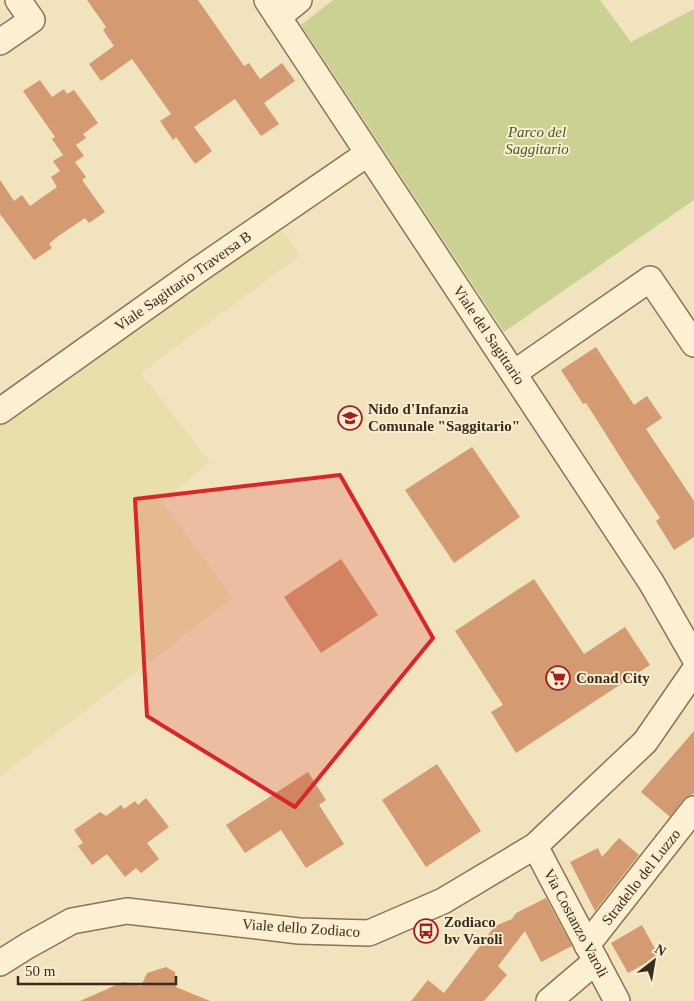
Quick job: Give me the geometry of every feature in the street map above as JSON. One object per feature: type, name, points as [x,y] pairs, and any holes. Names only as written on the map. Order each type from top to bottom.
[{"type":"street","points":[[0,42],[32,20],[18,0]]},
{"type":"street","name":"Viale del Sagittario","points":[[299,0],[272,8],[651,582],[694,657]]},
{"type":"street","name":"Viale Sagittario Traversa B","points":[[0,411],[198,270],[367,154]]},
{"type":"street","points":[[514,373],[650,279],[694,344]]},
{"type":"street","name":"Viale dello Zodiaco","points":[[0,963],[72,921],[127,911],[299,931],[369,933],[443,901],[535,846],[645,742],[694,671]]},
{"type":"street","name":"Stradello del Luzzo","points":[[549,1001],[592,953],[694,809]]},
{"type":"street","name":"Via Costanzo Varoli","points":[[535,846],[617,1001]]},
{"type":"highlighted area","points":[[340,475],[433,638],[295,807],[147,716],[135,499]]},
{"type":"shaded area","points":[[278,224],[300,255],[141,373],[210,462],[162,502],[233,598],[0,776],[0,424]]},
{"type":"green space","name":"Parco del Saggitario","points":[[333,0],[600,0],[631,42],[694,9],[694,200],[504,332],[301,25]]},
{"type":"building","points":[[87,0],[198,0],[244,66],[249,63],[260,79],[282,63],[295,81],[264,103],[279,124],[261,136],[235,99],[194,127],[212,151],[195,164],[176,137],[173,140],[160,121],[171,114],[132,59],[101,81],[89,64],[114,46],[103,30],[106,27]]},
{"type":"building","points":[[40,80],[52,97],[64,89],[67,94],[74,90],[98,123],[83,134],[86,138],[76,145],[84,156],[75,162],[86,177],[82,180],[105,212],[89,223],[85,218],[57,237],[49,244],[52,248],[34,260],[0,214],[0,180],[14,201],[22,195],[30,206],[57,187],[51,177],[60,171],[53,161],[63,155],[52,139],[55,137],[23,91]]},
{"type":"building","points":[[596,347],[634,405],[647,396],[662,418],[646,429],[694,501],[694,537],[674,550],[656,521],[660,518],[586,403],[583,404],[561,370]]},
{"type":"building","points":[[472,447],[520,517],[454,563],[405,490]]},
{"type":"building","points":[[341,559],[378,615],[321,653],[284,597]]},
{"type":"building","name":"Conad City","points":[[534,579],[584,654],[625,627],[650,665],[516,753],[491,712],[503,705],[455,631]]},
{"type":"building","points":[[694,731],[694,793],[683,800],[670,817],[641,792]]},
{"type":"building","points":[[437,764],[481,831],[426,867],[382,800]]},
{"type":"building","points":[[308,772],[326,800],[319,805],[344,844],[306,868],[281,830],[245,853],[226,825]]},
{"type":"building","points":[[146,798],[169,827],[147,843],[159,859],[141,873],[136,868],[125,877],[107,854],[92,865],[78,846],[83,843],[74,830],[100,812],[106,816],[121,805],[124,809],[135,801],[138,805]]},
{"type":"building","points":[[619,838],[639,855],[595,911],[570,862],[598,848],[602,857]]},
{"type":"building","points":[[546,898],[572,946],[541,962],[525,931],[498,966],[507,975],[484,1001],[411,1001],[428,980],[444,993],[495,926],[512,919],[516,913]]},
{"type":"building","points":[[642,925],[659,956],[628,973],[611,943]]},
{"type":"building","points":[[166,967],[175,972],[176,987],[210,1001],[80,1001],[123,982],[141,986],[147,973]]},
{"type":"place","name":"Nido d'Infanzia Comunale \"Saggitario\"","points":[[350,418]]},
{"type":"place","name":"Conad City","points":[[558,678]]},
{"type":"place","name":"Zodiaco bv Varoli","points":[[426,931]]}]
